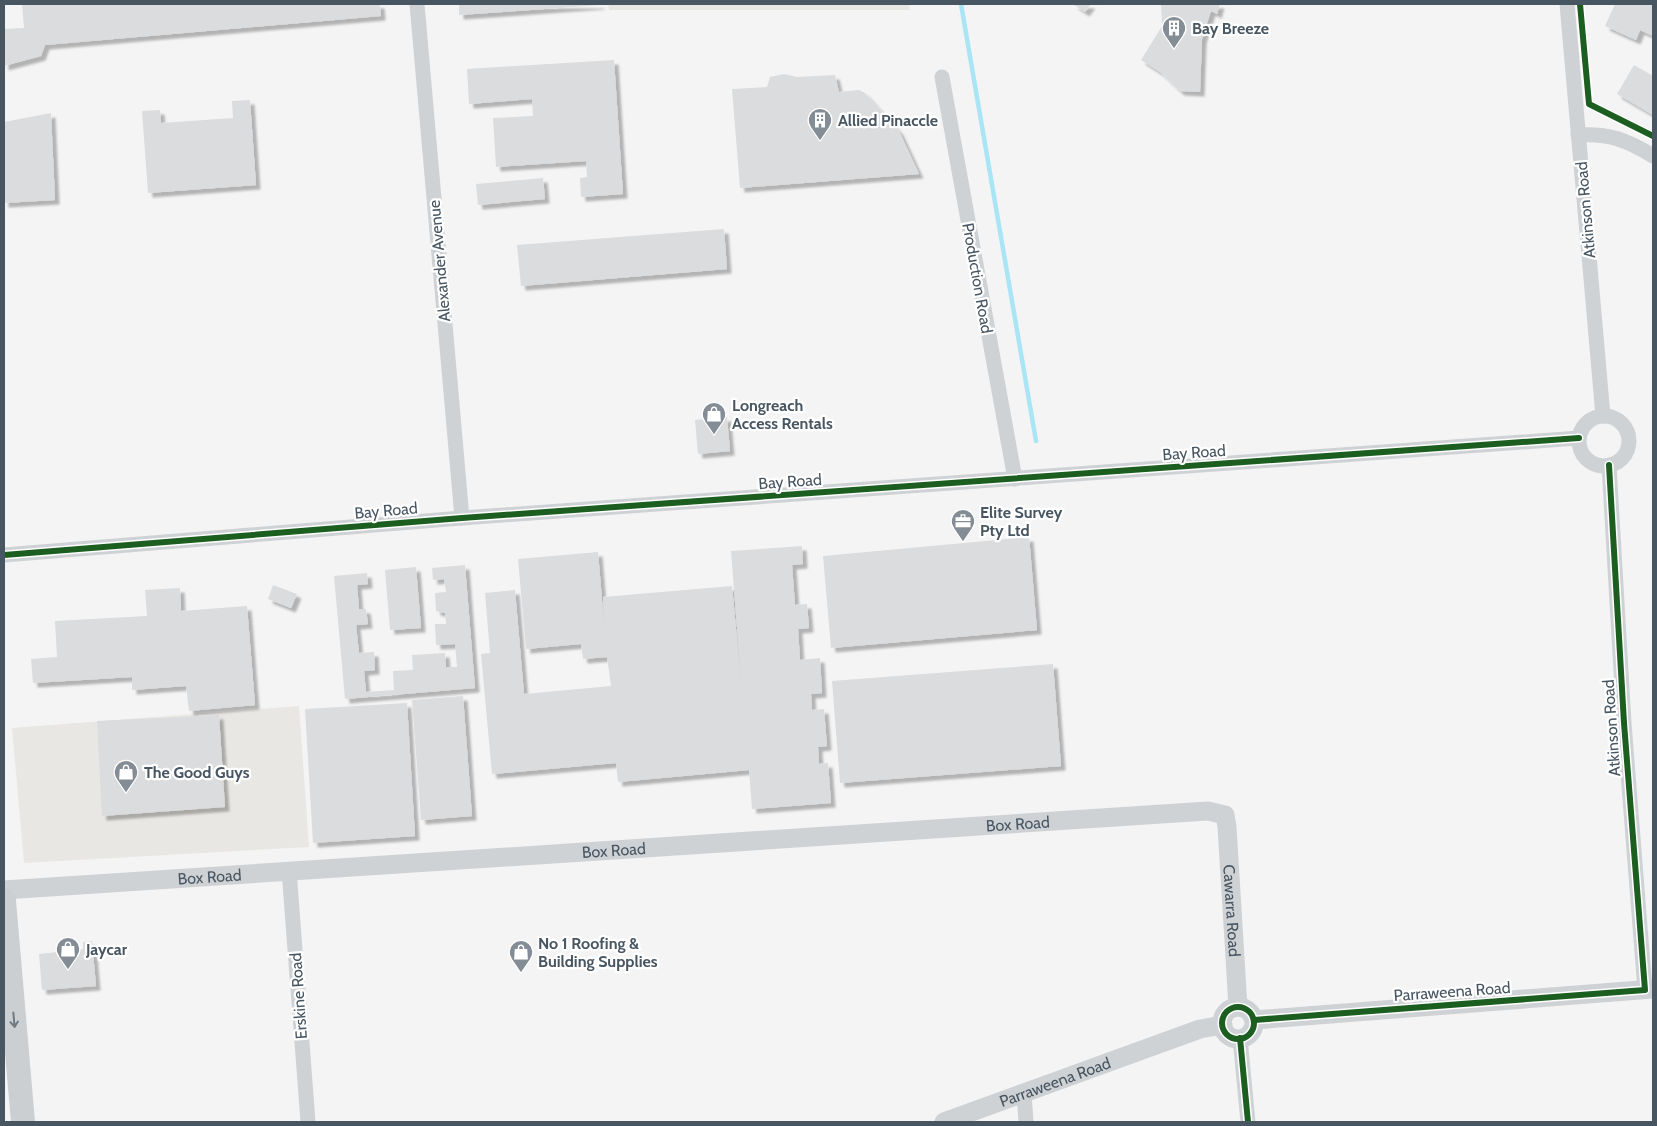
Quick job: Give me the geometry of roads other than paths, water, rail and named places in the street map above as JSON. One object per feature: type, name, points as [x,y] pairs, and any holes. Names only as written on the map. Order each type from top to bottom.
[{"type":"main road","points":[[4,901],[23,1122]]},
{"type":"street","name":"Alexander Avenue","points":[[417,4],[462,518]]},
{"type":"street","name":"Atkinson Road","points":[[1567,4],[1603,416]]},
{"type":"street","name":"Production Road","points":[[942,77],[1015,479]]},
{"type":"street","points":[[1578,135],[1598,134],[1613,136],[1630,142],[1653,156]]},
{"type":"street","points":[[1603,416],[1619,421],[1629,437],[1628,446],[1623,456],[1609,465],[1600,465],[1586,458],[1581,452],[1579,438],[1587,422],[1603,416]]},
{"type":"street","name":"Bay Road","points":[[4,555],[462,518],[1579,438]]},
{"type":"street","name":"Atkinson Road","points":[[1609,465],[1624,723],[1649,989]]},
{"type":"street","name":"Box Road","points":[[4,890],[1208,811],[1225,815]]},
{"type":"street","name":"Cawarra Road","points":[[1225,815],[1238,1007]]},
{"type":"street","name":"Erskine Road","points":[[289,870],[308,1122]]},
{"type":"street","name":"Parraweena Road","points":[[1254,1020],[1649,989]]},
{"type":"street","points":[[1238,1007],[1248,1011],[1254,1020],[1252,1030],[1245,1037],[1240,1038],[1227,1034],[1223,1025],[1228,1011],[1238,1007]]},
{"type":"street","name":"Parraweena Road","points":[[944,1122],[1200,1029],[1223,1025]]},
{"type":"street","points":[[1240,1038],[1248,1122]]},
{"type":"street","points":[[1024,1093],[1026,1122]]},
{"type":"waterway","points":[[961,4],[1036,441]]},
{"type":"place","name":"Bay Breeze","points":[[1174,49]]},
{"type":"place","name":"Allied Pinaccle","points":[[820,141]]},
{"type":"place","name":"Longreach Access Rentals","points":[[714,435]]},
{"type":"place","name":"Elite Survey Pty Ltd","points":[[963,542]]},
{"type":"place","name":"The Good Guys","points":[[126,793]]},
{"type":"place","name":"Jaycar","points":[[68,970]]},
{"type":"place","name":"No 1 Roofing & Building Supplies","points":[[521,973]]}]
